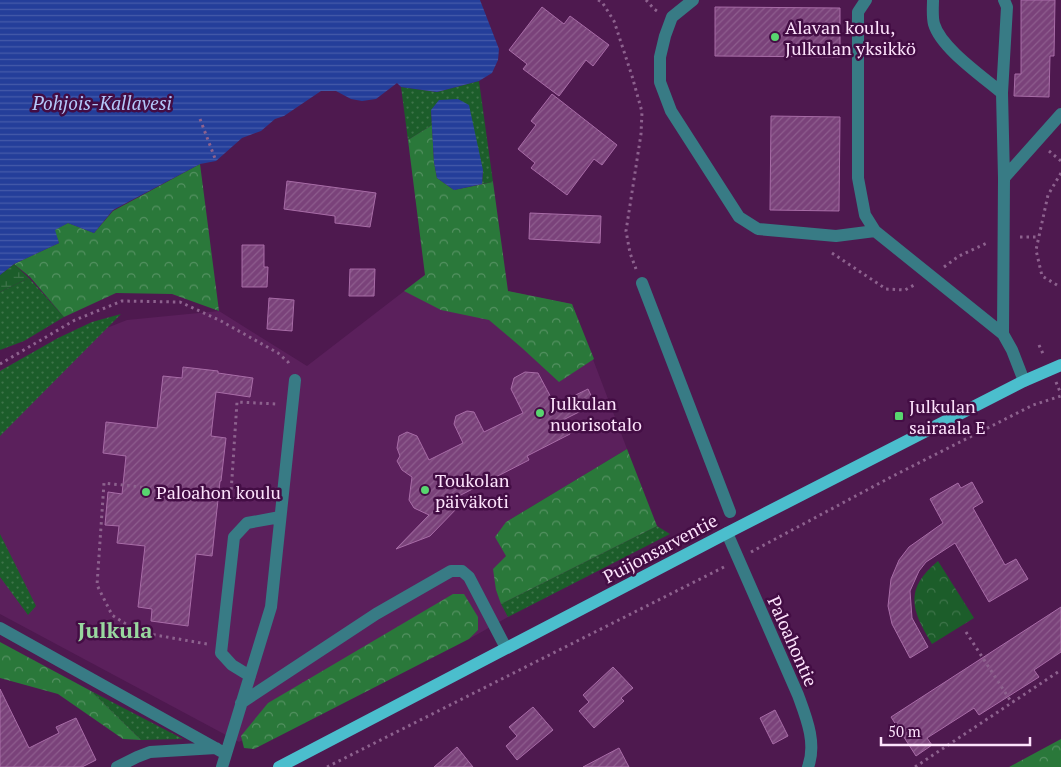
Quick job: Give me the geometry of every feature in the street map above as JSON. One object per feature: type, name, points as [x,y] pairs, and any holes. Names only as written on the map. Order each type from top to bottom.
[{"type":"main road","name":"Puijonsarventie","points":[[279,767],[727,533],[1061,365]]},
{"type":"street","points":[[693,0],[672,17],[664,36],[660,57],[660,82],[671,112],[739,216],[758,229],[836,236],[875,231]]},
{"type":"street","points":[[866,0],[858,12],[858,178],[865,215],[875,231],[1003,334],[1012,350],[1024,382]]},
{"type":"street","points":[[933,0],[933,23],[940,38],[949,48],[1002,93]]},
{"type":"street","points":[[1003,334],[1004,178],[1002,93],[1006,7],[1004,0]]},
{"type":"street","points":[[1004,178],[1061,114]]},
{"type":"street","points":[[642,283],[730,512]]},
{"type":"street","points":[[222,767],[221,751],[242,703],[271,607],[295,380]]},
{"type":"street","points":[[250,676],[232,665],[221,653],[234,536],[247,523],[280,517]]},
{"type":"street","name":"Paloahontie","points":[[727,533],[737,560],[798,694],[812,742],[808,767]]},
{"type":"street","points":[[242,703],[376,614],[451,571],[462,571],[469,577],[506,648]]},
{"type":"street","points":[[0,628],[221,751]]},
{"type":"street","points":[[117,767],[137,756],[150,752],[221,751]]},
{"type":"path","points":[[598,0],[602,2],[614,21],[642,112],[641,134],[626,231],[630,253],[642,283]]},
{"type":"path","points":[[200,119],[216,161]]},
{"type":"path","points":[[1061,173],[1048,195],[1036,250],[1042,276],[1057,285],[1061,285]]},
{"type":"path","points":[[0,364],[75,320],[122,301],[180,302],[221,321],[278,353],[288,362],[295,380]]},
{"type":"path","points":[[327,767],[737,560],[893,476],[1033,406],[1061,396]]},
{"type":"path","points":[[202,491],[231,493],[238,402],[292,405]]},
{"type":"path","points":[[149,488],[104,483],[97,585],[112,615],[138,632],[222,648]]},
{"type":"path","points":[[966,632],[1012,703]]},
{"type":"path","points":[[915,767],[1061,670]]},
{"type":"shaded area","points":[[425,275],[572,304],[627,449],[506,522],[506,556],[496,590],[508,617],[469,639],[478,630],[239,742],[0,614],[0,370],[127,320],[219,311],[307,366]]},
{"type":"green space","points":[[479,81],[493,182],[482,184],[483,170],[431,110],[432,125],[408,140],[401,87],[437,92]]},
{"type":"green space","points":[[432,125],[437,178],[454,190],[493,182],[508,291],[572,304],[594,359],[559,382],[489,320],[441,310],[404,291],[425,275],[408,140]]},
{"type":"green space","points":[[200,164],[219,311],[172,294],[116,293],[64,317],[30,277],[14,264],[59,243],[54,230],[68,223],[94,233],[113,211]]},
{"type":"green space","points":[[14,264],[29,278],[0,292],[0,275]]},
{"type":"green space","points":[[29,278],[64,317],[24,341],[0,350],[0,292]]},
{"type":"green space","points":[[121,314],[0,436],[0,371],[58,338],[92,322]]},
{"type":"green space","points":[[627,449],[657,526],[501,604],[496,590],[493,569],[506,556],[495,537],[506,522]]},
{"type":"green space","points":[[657,526],[670,534],[508,617],[501,604]]},
{"type":"green space","points":[[0,534],[36,606],[28,615],[0,577]]},
{"type":"green space","points":[[938,561],[974,618],[932,644],[919,621],[914,600],[920,581]]},
{"type":"green space","points":[[453,594],[464,594],[478,617],[478,630],[469,639],[254,749],[244,748],[241,736],[268,703]]},
{"type":"green space","points":[[0,642],[91,691],[141,740],[123,739],[58,694],[0,678]]},
{"type":"green space","points":[[91,691],[183,739],[141,740]]},
{"type":"green space","points":[[1061,739],[1061,767],[1009,767]]},
{"type":"water","name":"Pohjois-Kallavesi","points":[[0,0],[480,0],[499,49],[498,60],[492,73],[479,81],[437,92],[401,87],[397,83],[376,99],[362,101],[351,99],[336,91],[321,91],[284,116],[275,119],[261,131],[242,138],[216,161],[200,164],[113,210],[94,233],[68,223],[55,230],[59,243],[14,264],[0,275]]},
{"type":"water","points":[[458,99],[469,105],[483,170],[482,184],[454,190],[437,178],[434,162],[431,110],[439,100]]},
{"type":"building","points":[[1021,0],[1055,0],[1054,56],[1050,56],[1049,97],[1014,96],[1015,74],[1021,74]]},
{"type":"building","points":[[542,7],[564,24],[570,16],[609,45],[593,66],[586,60],[559,96],[523,69],[527,64],[509,50]]},
{"type":"building","points":[[715,7],[840,8],[840,57],[715,56]]},
{"type":"building","points":[[552,94],[617,145],[602,165],[594,159],[567,195],[531,168],[535,163],[518,149],[536,125],[531,121]]},
{"type":"building","points":[[771,116],[840,117],[839,211],[770,210]]},
{"type":"building","points":[[287,181],[376,193],[370,227],[335,223],[335,216],[284,209]]},
{"type":"building","points":[[530,213],[601,216],[600,243],[529,239]]},
{"type":"building","points":[[242,245],[264,245],[264,267],[268,267],[267,287],[242,287]]},
{"type":"building","points":[[350,269],[375,269],[374,296],[349,296]]},
{"type":"building","points":[[269,298],[294,300],[292,331],[267,329]]},
{"type":"building","points":[[183,367],[253,378],[250,397],[216,392],[211,436],[226,438],[221,481],[212,556],[196,554],[188,626],[151,621],[152,609],[138,607],[145,546],[117,543],[119,526],[105,525],[108,492],[122,494],[126,456],[103,453],[106,422],[157,428],[163,376],[182,378]]},
{"type":"building","points":[[525,372],[538,373],[555,405],[588,389],[595,404],[563,420],[570,434],[527,456],[529,460],[457,497],[461,504],[430,536],[396,549],[429,515],[414,508],[409,500],[412,477],[402,470],[397,461],[400,456],[397,448],[399,436],[407,432],[417,436],[429,460],[463,443],[454,424],[456,416],[467,411],[474,412],[484,432],[523,413],[511,389],[514,378]]},
{"type":"building","points":[[972,482],[983,502],[973,508],[1005,565],[1016,559],[1028,579],[989,602],[955,543],[926,562],[919,571],[910,591],[912,618],[928,647],[910,658],[892,624],[888,606],[891,579],[899,560],[909,547],[943,523],[930,499],[958,483],[961,488]]},
{"type":"building","points":[[1061,607],[1061,652],[1034,670],[1039,677],[979,715],[974,708],[927,738],[932,745],[916,756],[891,717]]},
{"type":"building","points":[[613,667],[633,688],[621,698],[624,701],[594,728],[579,711],[589,702],[583,695]]},
{"type":"building","points":[[0,689],[29,748],[59,733],[56,727],[76,718],[96,760],[82,767],[0,767]]},
{"type":"building","points":[[533,707],[553,730],[517,760],[506,746],[517,736],[509,727]]},
{"type":"building","points":[[775,710],[788,736],[773,744],[760,718]]},
{"type":"building","points":[[457,747],[473,767],[434,767]]},
{"type":"building","points":[[619,748],[629,767],[583,767]]},
{"type":"place","name":"Alavan koulu, Julkulan yksikkö","points":[[775,37]]},
{"type":"place","name":"Julkulan nuorisotalo","points":[[540,413]]},
{"type":"place","name":"Julkulan sairaala E","points":[[899,416]]},
{"type":"place","name":"Toukolan päiväkoti","points":[[425,490]]},
{"type":"place","name":"Paloahon koulu","points":[[146,492]]},
{"type":"district","name":"Julkula","points":[[115,629]]}]
